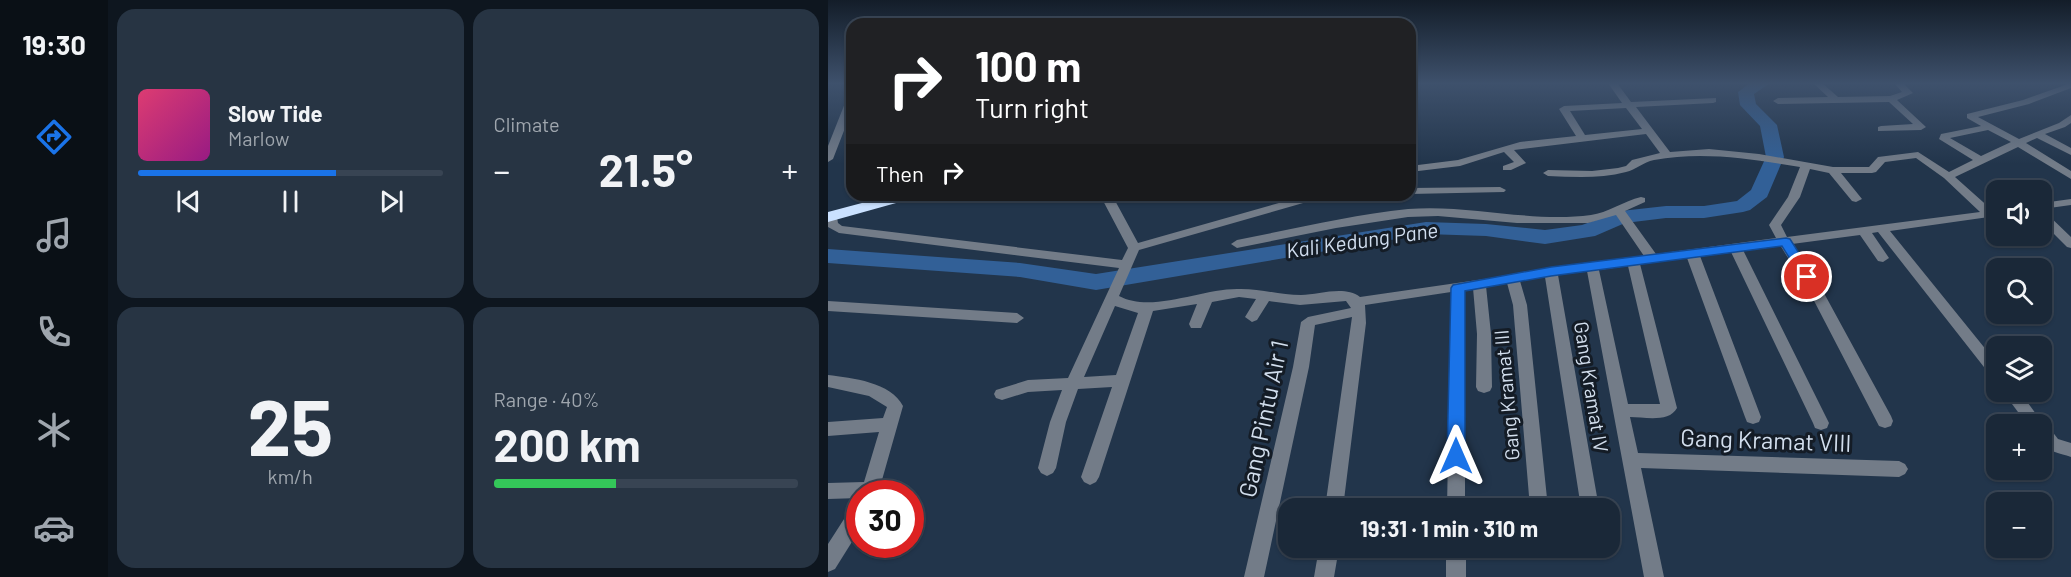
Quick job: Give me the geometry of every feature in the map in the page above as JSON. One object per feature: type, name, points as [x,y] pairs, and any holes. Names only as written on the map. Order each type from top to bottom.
[{"type":"highway","points":[[830,216],[886,201]]},
{"type":"street","points":[[1564,110],[1582,138]]},
{"type":"street","points":[[1633,110],[1666,155]]},
{"type":"street","points":[[1881,129],[1921,127],[1903,110]]},
{"type":"street","points":[[1992,110],[1970,115],[2071,176]]},
{"type":"street","points":[[828,159],[846,113]]},
{"type":"street","points":[[1948,176],[2037,134],[2066,127],[2071,118]]},
{"type":"street","points":[[1981,161],[1944,137],[1989,127]]},
{"type":"street","points":[[1416,169],[1460,164],[1506,148],[1648,131]]},
{"type":"street","points":[[2037,134],[2071,152]]},
{"type":"street","points":[[1506,148],[1521,163],[1508,168]]},
{"type":"street","points":[[1548,173],[1592,174],[1618,171],[1630,168],[1636,162],[1666,155],[1709,152],[1759,157],[1833,170],[1873,170],[1882,159],[1918,155],[1948,176],[1986,210]]},
{"type":"street","points":[[1800,165],[1794,197],[1775,225],[1818,295],[1885,421]]},
{"type":"street","points":[[1833,170],[1856,199]]},
{"type":"street","points":[[1416,191],[1500,190]]},
{"type":"street","points":[[1237,244],[1336,224],[1408,213],[1438,212],[1517,219],[1588,219],[1600,217],[1641,200]]},
{"type":"street","points":[[1109,201],[1134,248]]},
{"type":"street","points":[[1134,248],[1290,201]]},
{"type":"street","points":[[2052,205],[2071,202]]},
{"type":"street","points":[[1618,209],[1651,256]]},
{"type":"street","points":[[1113,296],[1127,306],[1147,307],[1207,296],[1239,293],[1300,300],[1346,296],[1357,304],[1633,261],[1651,256],[1735,247],[1782,237],[1882,229],[1986,210]]},
{"type":"street","points":[[830,216],[832,224],[839,229],[1126,267]]},
{"type":"street","points":[[2052,226],[2071,244]]},
{"type":"street","points":[[1882,229],[1986,359]]},
{"type":"street","points":[[1864,231],[1883,258]]},
{"type":"street","points":[[1735,247],[1821,423]]},
{"type":"street","points":[[1047,468],[1058,422],[1073,383],[1134,248]]},
{"type":"street","points":[[1692,253],[1753,417]]},
{"type":"street","points":[[1622,410],[1664,411],[1669,408],[1633,261]]},
{"type":"street","points":[[1592,266],[1654,577]]},
{"type":"street","name":"Gang Kramat IV","points":[[1551,272],[1588,498]]},
{"type":"street","name":"Gang Kramat III","points":[[1513,279],[1520,305],[1538,498]]},
{"type":"street","points":[[1479,284],[1484,334],[1484,387]]},
{"type":"street","points":[[1456,498],[1458,288]]},
{"type":"street","points":[[1196,324],[1207,296]]},
{"type":"street","points":[[1252,317],[1265,296]]},
{"type":"street","points":[[1335,498],[1359,323],[1357,304]]},
{"type":"street","name":"Gang Pintu Air 1","points":[[1254,577],[1301,367],[1308,322],[1357,304]]},
{"type":"street","points":[[828,306],[1017,318]]},
{"type":"street","points":[[1090,477],[1147,307]]},
{"type":"street","points":[[828,381],[858,387],[894,402],[891,424],[874,480]]},
{"type":"street","points":[[1002,394],[1028,386],[1122,381]]},
{"type":"street","points":[[828,429],[891,424]]},
{"type":"street","points":[[2052,444],[2071,450]]},
{"type":"street","name":"Gang Kramat VIII","points":[[1632,460],[1899,469]]},
{"type":"street","points":[[828,492],[846,492]]},
{"type":"street","points":[[828,562],[846,533]]},
{"type":"street","points":[[1324,577],[1327,558]]},
{"type":"street","points":[[1456,558],[1456,577]]},
{"type":"waterway","name":"Kali Kedung Pane","points":[[828,256],[1020,270],[1096,282],[1426,228],[1486,230],[1545,237],[1587,231],[1621,217],[1666,212],[1704,212],[1743,206],[1760,193],[1775,157],[1768,125],[1753,110]]},
{"type":"route","points":[[1456,456],[1458,288],[1551,272],[1786,242],[1807,277]]}]
